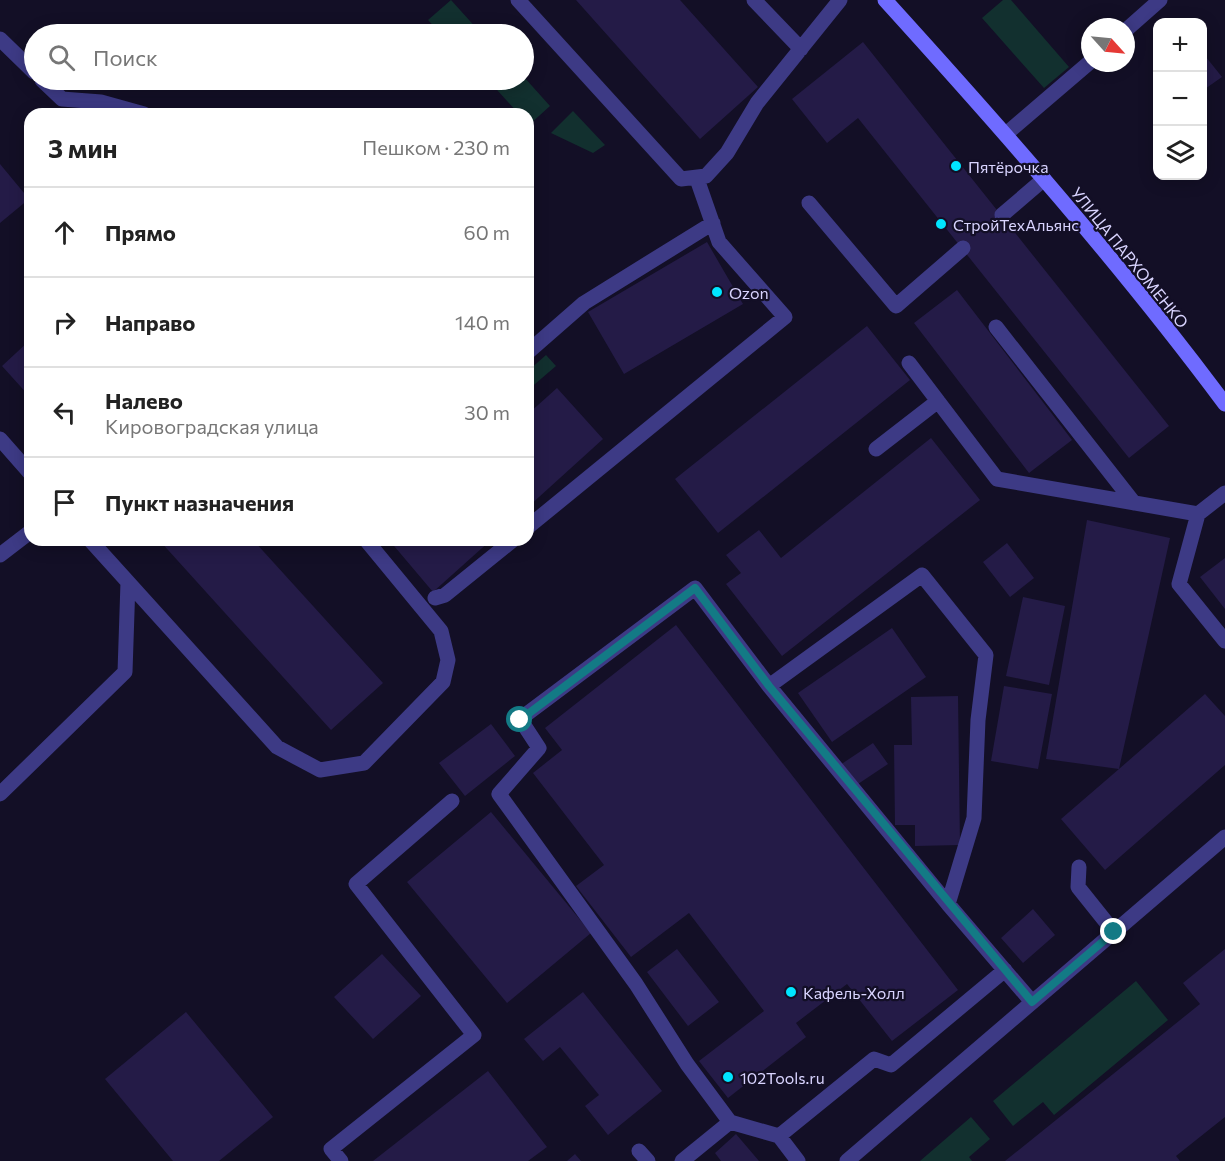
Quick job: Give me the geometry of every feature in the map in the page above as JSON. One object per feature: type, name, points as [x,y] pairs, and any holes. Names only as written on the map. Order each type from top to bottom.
[{"type":"main road","name":"УЛИЦА ПАРХОМЕНКО","points":[[885,0],[1044,179],[1225,404]]},
{"type":"street","points":[[518,0],[681,179],[697,179],[706,176],[727,153],[757,104],[840,0]]},
{"type":"street","points":[[754,0],[801,49]]},
{"type":"street","points":[[1135,22],[1160,0]]},
{"type":"street","points":[[0,39],[24,62]]},
{"type":"street","points":[[1006,134],[1081,70]]},
{"type":"street","points":[[53,90],[62,99],[101,102],[122,108]]},
{"type":"street","points":[[534,522],[785,317],[719,242],[697,179]]},
{"type":"street","points":[[1002,214],[1044,179]]},
{"type":"street","points":[[809,202],[896,306],[963,248]]},
{"type":"street","points":[[534,347],[584,303],[713,223]]},
{"type":"street","points":[[996,327],[1134,503]]},
{"type":"street","points":[[909,363],[997,479],[1198,514]]},
{"type":"street","points":[[876,449],[938,401]]},
{"type":"street","points":[[0,439],[24,466]]},
{"type":"street","points":[[1225,493],[1198,514],[1179,584],[1225,640]]},
{"type":"street","points":[[0,555],[24,537]]},
{"type":"street","points":[[95,546],[277,747],[320,770],[364,763],[443,682],[448,660],[441,631],[371,546]]},
{"type":"street","points":[[435,598],[445,595],[506,546]]},
{"type":"street","points":[[769,686],[922,575],[986,656],[978,720],[974,818],[948,904]]},
{"type":"street","points":[[0,794],[125,672],[128,582]]},
{"type":"street","points":[[798,1161],[778,1136],[730,1122],[687,1064],[636,984],[499,794],[539,748],[520,720],[695,588],[769,686],[948,904],[1032,1002]]},
{"type":"street","points":[[340,1161],[331,1149],[474,1035],[356,884],[452,801]]},
{"type":"street","points":[[847,1161],[1225,837]]},
{"type":"street","points":[[1079,867],[1078,887],[1114,932]]},
{"type":"street","points":[[778,1136],[874,1059],[891,1065],[1005,970]]},
{"type":"street","points":[[682,1161],[730,1122]]},
{"type":"green space","points":[[451,0],[473,24],[432,24],[428,20]]},
{"type":"green space","points":[[1003,0],[1011,0],[1069,67],[1044,88],[982,18]]},
{"type":"green space","points":[[534,88],[550,106],[534,120],[534,108],[514,108],[497,90],[534,90]]},
{"type":"green space","points":[[573,111],[605,145],[593,153],[551,133]]},
{"type":"green space","points":[[546,355],[556,366],[534,385],[534,366]]},
{"type":"green space","points":[[1136,981],[1168,1020],[1054,1115],[1043,1102],[1013,1126],[993,1101]]},
{"type":"green space","points":[[971,1117],[990,1139],[969,1157],[972,1161],[920,1161]]},
{"type":"building","points":[[576,0],[680,0],[758,87],[700,139]]},
{"type":"building","points":[[863,42],[1169,426],[1129,458],[858,118],[827,143],[792,99]]},
{"type":"building","points":[[1207,58],[1222,77],[1207,88]]},
{"type":"building","points":[[0,164],[24,193],[24,203],[0,223]]},
{"type":"building","points":[[707,242],[743,304],[624,374],[588,312]]},
{"type":"building","points":[[957,290],[1072,440],[1029,473],[914,323]]},
{"type":"building","points":[[867,326],[910,380],[718,533],[675,479]]},
{"type":"building","points":[[24,346],[24,390],[2,366]]},
{"type":"building","points":[[557,388],[603,439],[534,502],[534,409]]},
{"type":"building","points":[[931,438],[980,500],[782,656],[726,584],[741,573],[726,555],[759,530],[781,558]]},
{"type":"building","points":[[1087,520],[1170,538],[1119,769],[1046,759]]},
{"type":"building","points":[[1007,543],[1034,578],[1010,597],[983,562]]},
{"type":"building","points":[[164,546],[258,546],[383,683],[331,730]]},
{"type":"building","points":[[394,546],[484,546],[433,592]]},
{"type":"building","points":[[1225,558],[1225,609],[1200,577]]},
{"type":"building","points":[[1023,597],[1065,606],[1049,685],[1006,676]]},
{"type":"building","points":[[676,625],[958,990],[892,1041],[847,984],[796,1023],[806,1037],[728,1098],[699,1061],[764,1011],[689,913],[631,957],[576,886],[604,865],[533,773],[562,750],[545,728]]},
{"type":"building","points":[[892,628],[926,677],[832,742],[798,693]]},
{"type":"building","points":[[1004,686],[1052,694],[1038,769],[991,761]]},
{"type":"building","points":[[1205,694],[1225,716],[1225,765],[1105,870],[1061,819]]},
{"type":"building","points":[[958,696],[960,845],[915,846],[915,825],[895,825],[894,745],[912,745],[911,697]]},
{"type":"building","points":[[491,724],[515,756],[465,796],[439,763]]},
{"type":"building","points":[[873,743],[888,764],[855,786],[840,765]]},
{"type":"building","points":[[491,812],[591,933],[507,1003],[407,882]]},
{"type":"building","points":[[1033,909],[1055,935],[1023,963],[1001,938]]},
{"type":"building","points":[[677,949],[719,1002],[688,1026],[647,972]]},
{"type":"building","points":[[1225,949],[1225,1117],[1176,1156],[1180,1161],[1005,1161],[1200,1004],[1183,983]]},
{"type":"building","points":[[382,954],[421,996],[373,1039],[334,997]]},
{"type":"building","points":[[583,992],[662,1091],[608,1135],[585,1106],[599,1095],[560,1047],[543,1061],[524,1039]]},
{"type":"building","points":[[186,1012],[273,1117],[219,1161],[173,1161],[105,1079]]},
{"type":"building","points":[[488,1071],[547,1147],[528,1161],[373,1161]]},
{"type":"building","points":[[736,1134],[759,1161],[721,1161],[715,1153]]},
{"type":"building","points":[[575,1154],[581,1161],[567,1161]]},
{"type":"place","name":"Пятёрочка","points":[[956,166]]},
{"type":"place","name":"СтройТехАльянс","points":[[941,224]]},
{"type":"place","name":"Ozon","points":[[717,292]]},
{"type":"place","name":"Кафель-Холл","points":[[791,992]]},
{"type":"place","name":"102Tools.ru","points":[[728,1077]]},
{"type":"route","points":[[520,720],[695,588],[769,686],[948,904],[1032,1002],[1114,932]]}]
